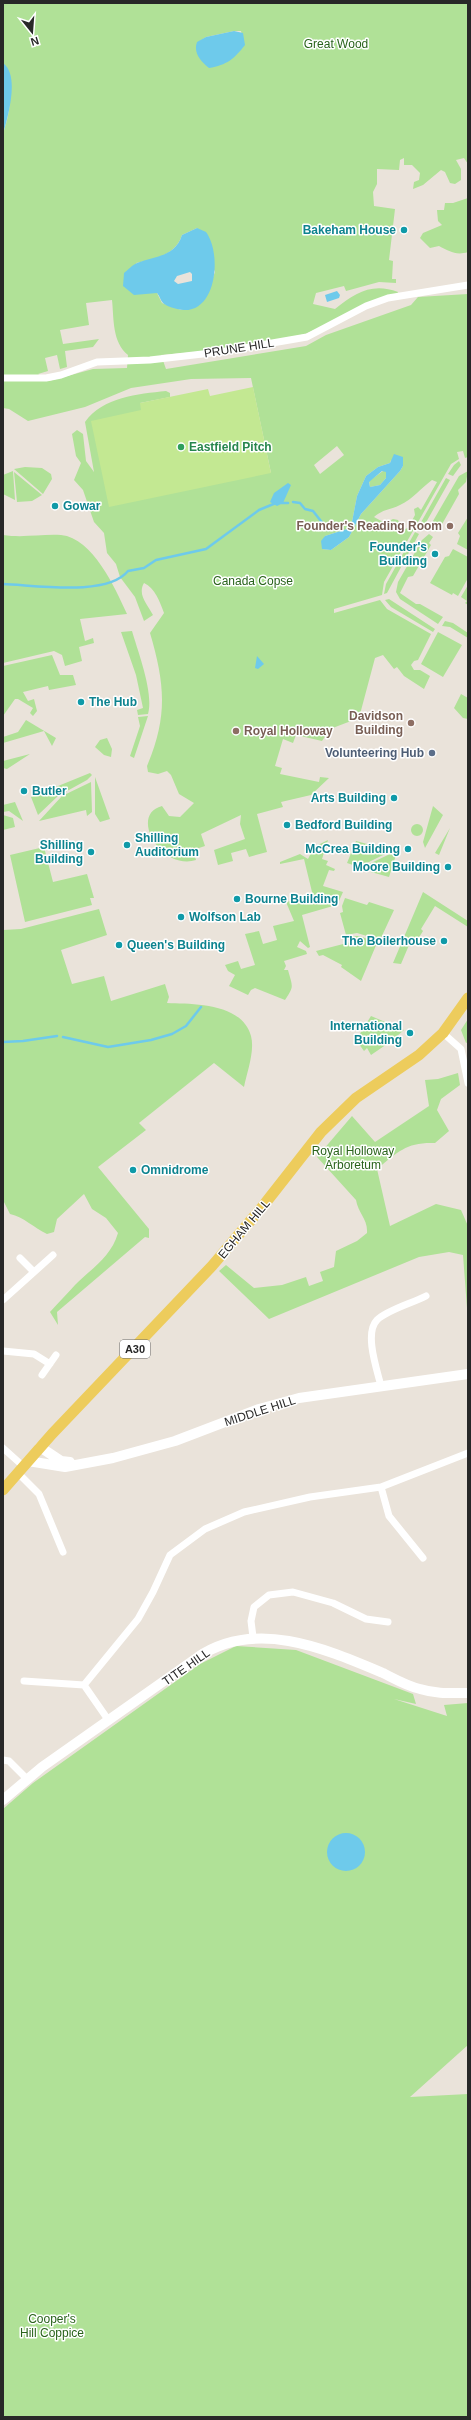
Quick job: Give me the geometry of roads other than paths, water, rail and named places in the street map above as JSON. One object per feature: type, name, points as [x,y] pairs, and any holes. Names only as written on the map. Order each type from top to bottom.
[{"type":"main road","name":"EGHAM HILL","points":[[3,1490],[40,1447],[212,1266],[263,1206],[321,1132],[341,1111],[419,1056],[443,1033],[468,998]]},
{"type":"street","name":"PRUNE HILL","points":[[3,378],[46,378],[62,375],[97,362],[150,360],[220,352],[306,336],[366,306],[388,298],[468,285]]},
{"type":"street","points":[[443,1033],[461,1049],[468,1083]]},
{"type":"street","points":[[3,1300],[53,1254]]},
{"type":"street","points":[[20,1258],[34,1272]]},
{"type":"street","points":[[381,1386],[373,1349],[372,1327],[377,1320],[387,1314],[426,1296]]},
{"type":"street","points":[[3,1351],[34,1354],[50,1364]]},
{"type":"street","points":[[42,1375],[56,1355]]},
{"type":"street","name":"MIDDLE HILL","points":[[23,1467],[65,1467],[114,1458],[151,1448],[281,1402],[468,1374]]},
{"type":"street","name":"MIDDLE HILL","points":[[40,1447],[61,1461],[80,1464]]},
{"type":"street","points":[[3,1448],[23,1467],[39,1494],[63,1552]]},
{"type":"street","points":[[84,1685],[138,1619],[153,1592],[170,1555],[205,1529],[244,1512],[303,1498],[381,1487],[468,1453]]},
{"type":"street","points":[[381,1487],[390,1516],[423,1558]]},
{"type":"street","points":[[253,1637],[251,1621],[254,1607],[269,1595],[293,1592],[333,1603],[366,1619],[388,1622]]},
{"type":"street","name":"TITE HILL","points":[[3,1800],[27,1779],[210,1649],[232,1640],[253,1637],[275,1638],[311,1646],[419,1689],[440,1693],[468,1693]]},
{"type":"street","points":[[24,1681],[84,1685]]},
{"type":"street","points":[[84,1685],[109,1721]]},
{"type":"street","points":[[3,1760],[9,1761],[27,1779]]},
{"type":"water","points":[[234,31],[243,33],[245,45],[230,61],[209,68],[198,57],[196,50],[197,42],[206,37]]},
{"type":"water","points":[[3,63],[8,69],[12,86],[10,107],[3,134]]},
{"type":"water","points":[[197,228],[206,232],[211,242],[215,269],[208,295],[200,304],[190,310],[177,309],[164,304],[157,293],[134,295],[123,286],[124,273],[133,265],[169,252],[175,248],[182,235]],"holes":[[[190,272],[192,274],[192,281],[178,284],[174,281],[177,276]]]},
{"type":"water","points":[[337,291],[340,295],[339,298],[327,302],[325,295]]},
{"type":"water","points":[[394,454],[403,457],[403,466],[400,471],[361,514],[349,537],[331,550],[322,549],[321,541],[325,536],[347,529],[352,522],[357,496],[366,476],[378,467],[390,463]],"holes":[[[382,471],[386,472],[386,478],[380,485],[370,487],[369,482]]]},
{"type":"water","points":[[288,483],[291,485],[283,503],[277,506],[270,502],[274,493]]},
{"type":"water","points":[[257,656],[264,664],[258,669],[255,668]]},
{"type":"water","points":[[342,1833],[350,1833],[360,1838],[364,1845],[364,1859],[360,1866],[350,1871],[342,1871],[332,1866],[330,1863],[327,1856],[327,1848],[332,1838],[335,1836]]},
{"type":"waterway","points":[[293,502],[300,503],[305,509],[313,511],[328,530]]},
{"type":"waterway","points":[[3,584],[70,588],[104,584],[118,579],[128,571],[144,568],[156,560],[206,549],[259,510],[276,503]]},
{"type":"waterway","points":[[281,503],[288,503]]},
{"type":"waterway","points":[[63,1037],[108,1047],[151,1040],[172,1034],[186,1026],[201,1007]]},
{"type":"waterway","points":[[3,1042],[23,1041],[57,1036]]},
{"type":"place","name":"Bakeham House","points":[[404,230]]},
{"type":"place","name":"Eastfield Pitch","points":[[181,447]]},
{"type":"place","name":"Gowar","points":[[55,506]]},
{"type":"place","name":"Founder's Reading Room","points":[[450,526]]},
{"type":"place","name":"Founder's Building","points":[[435,554]]},
{"type":"place","name":"The Hub","points":[[81,702]]},
{"type":"place","name":"Davidson Building","points":[[411,723]]},
{"type":"place","name":"Royal Holloway","points":[[236,731]]},
{"type":"place","name":"Volunteering Hub","points":[[432,753]]},
{"type":"place","name":"Butler","points":[[24,791]]},
{"type":"place","name":"Arts Building","points":[[394,798]]},
{"type":"place","name":"Bedford Building","points":[[287,825]]},
{"type":"place","name":"Shilling Auditorium","points":[[127,845]]},
{"type":"place","name":"McCrea Building","points":[[408,849]]},
{"type":"place","name":"Shilling Building","points":[[91,852]]},
{"type":"place","name":"Moore Building","points":[[448,867]]},
{"type":"place","name":"Bourne Building","points":[[237,899]]},
{"type":"place","name":"Wolfson Lab","points":[[181,917]]},
{"type":"place","name":"The Boilerhouse","points":[[444,941]]},
{"type":"place","name":"Queen's Building","points":[[119,945]]},
{"type":"place","name":"International Building","points":[[410,1033]]},
{"type":"place","name":"Omnidrome","points":[[133,1170]]},
{"type":"park label","name":"Great Wood","points":[[336,44]]},
{"type":"park label","name":"Canada Copse","points":[[253,581]]},
{"type":"park label","name":"Royal Holloway Arboretum","points":[[353,1158]]},
{"type":"park label","name":"Cooper's Hill Coppice","points":[[52,2326]]}]
